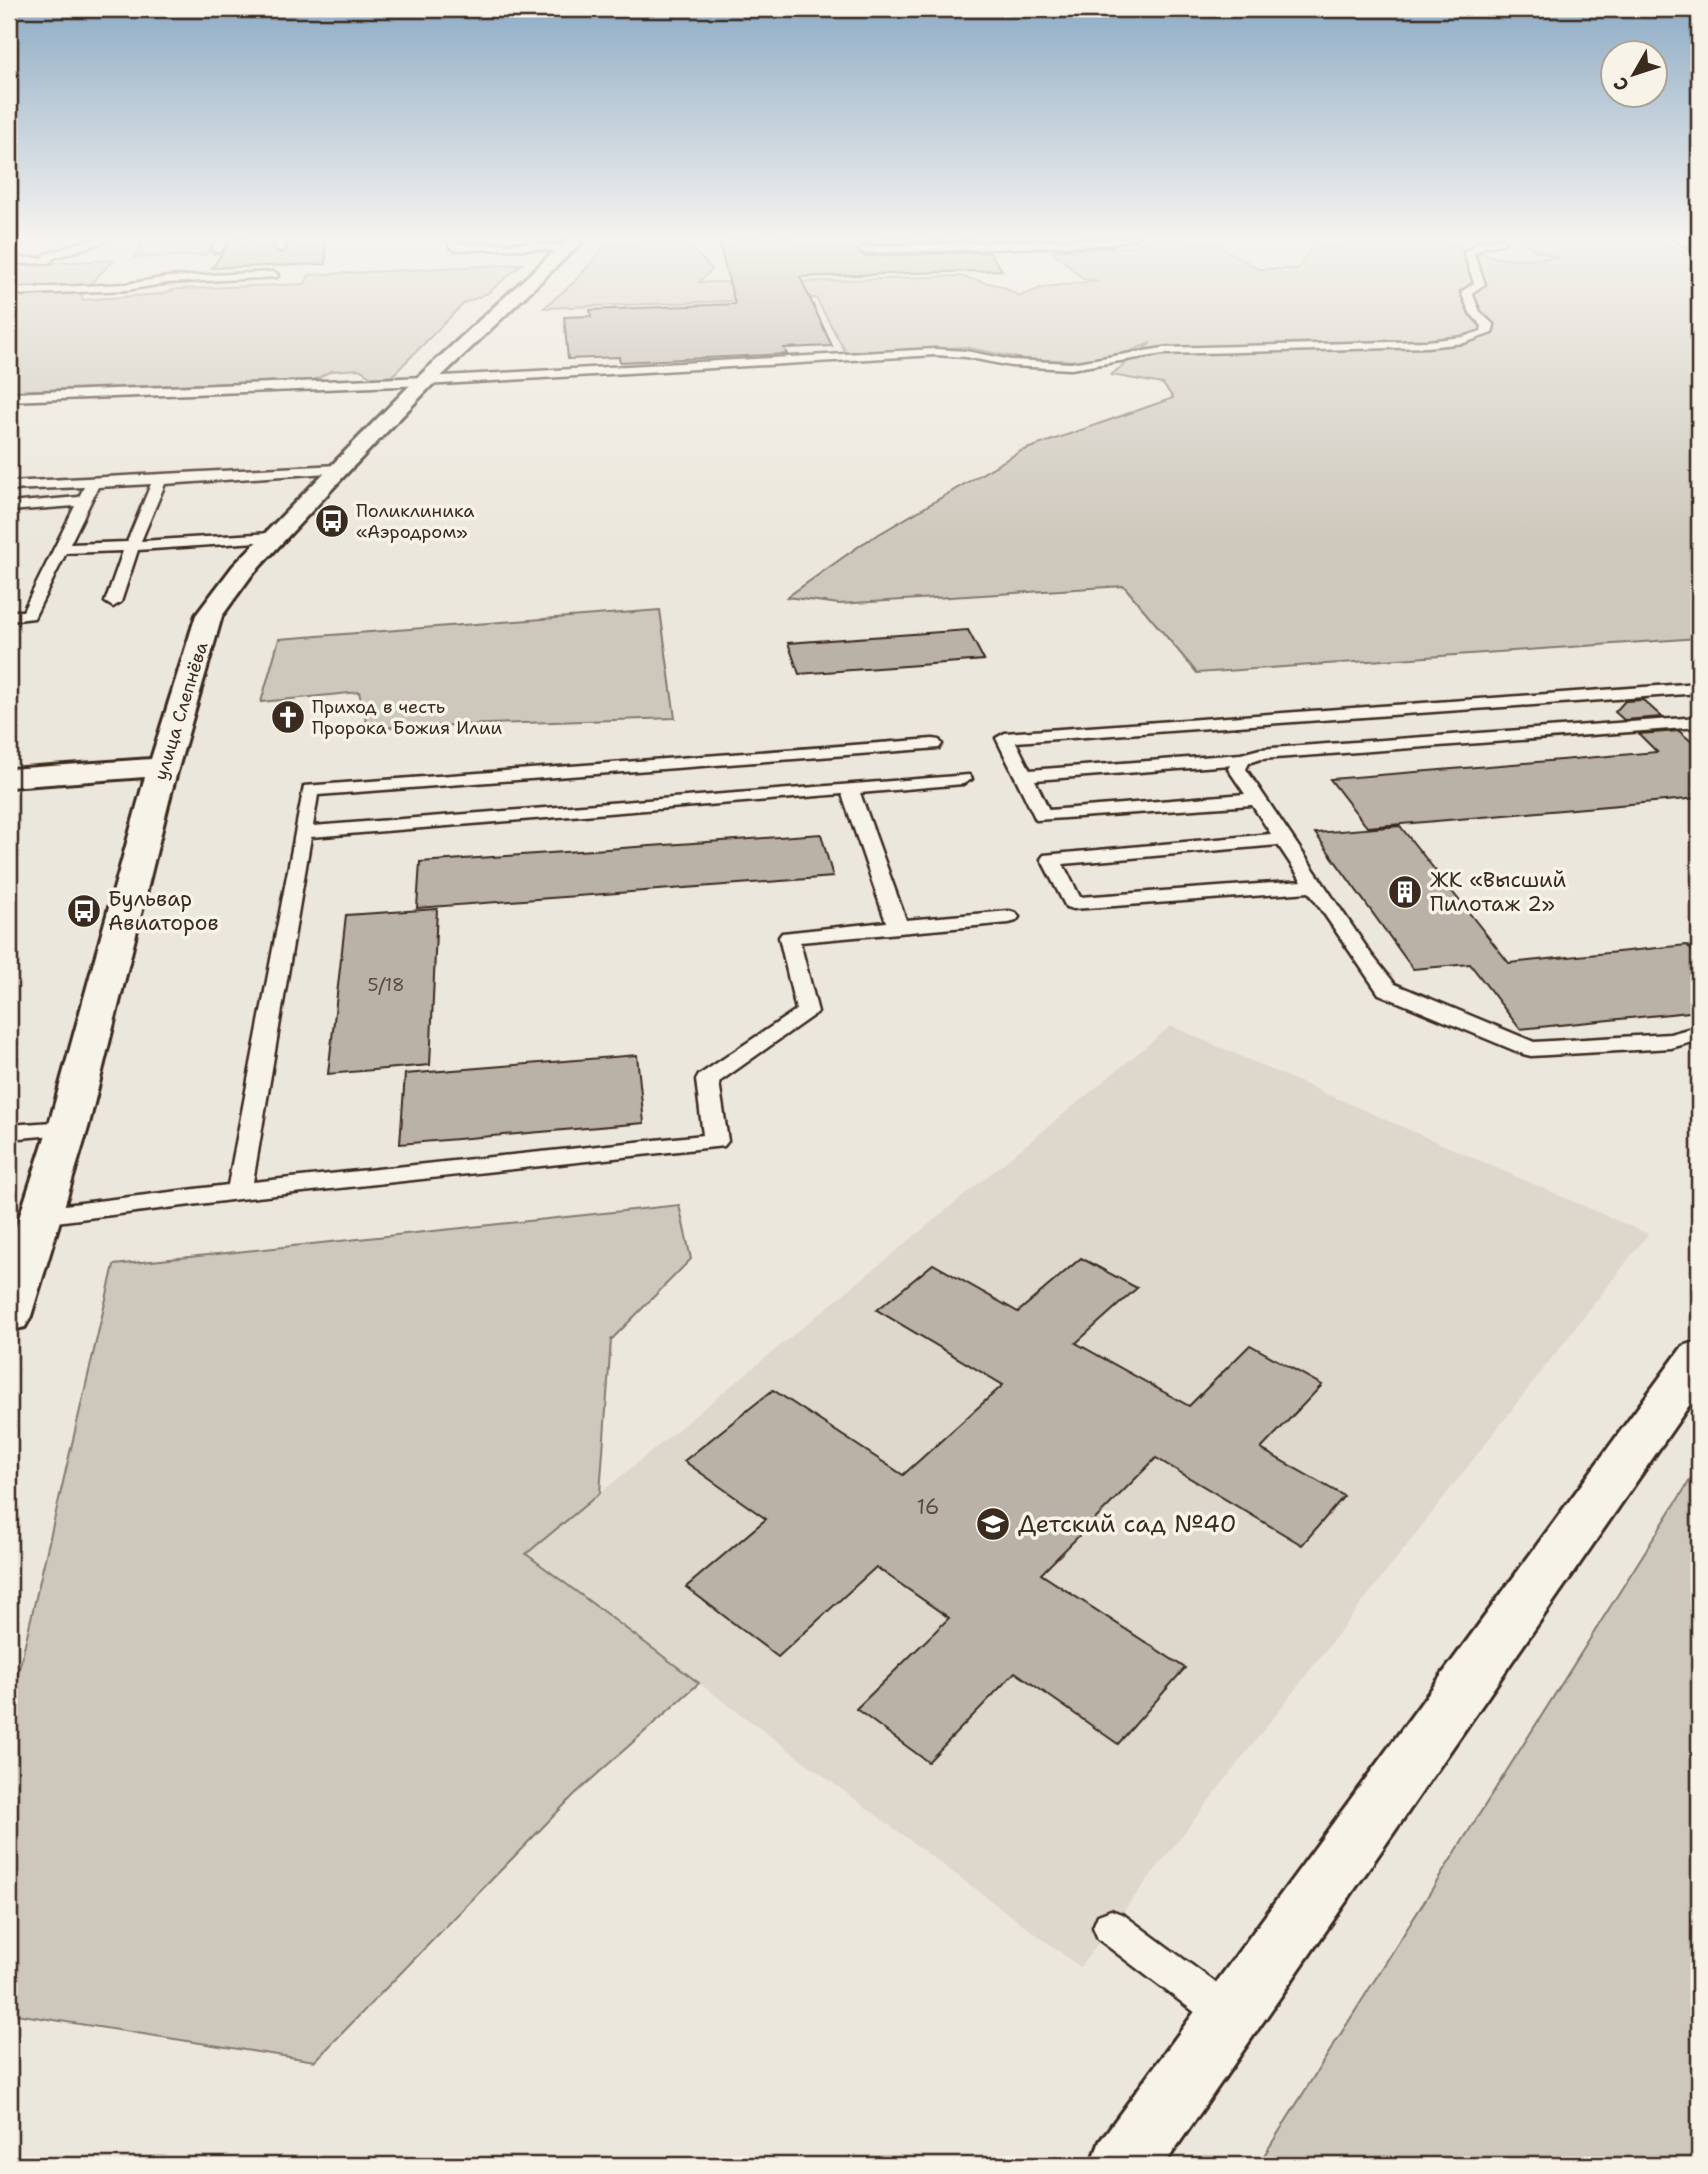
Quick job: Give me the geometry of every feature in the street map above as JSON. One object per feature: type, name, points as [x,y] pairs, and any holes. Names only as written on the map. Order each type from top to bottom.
[{"type":"street","name":"улица Слепнёва","points":[[9,1316],[68,1128],[165,767],[209,615],[272,537],[425,381],[471,338]]},
{"type":"street","points":[[9,778],[165,767]]},
{"type":"street","points":[[1124,2165],[1699,1357]]},
{"type":"lane","points":[[9,397],[425,381],[935,352],[966,354],[1011,363],[1071,366],[1163,351],[1427,344],[1469,338]]},
{"type":"lane","points":[[9,486],[338,469]]},
{"type":"lane","points":[[113,602],[132,546],[160,480]]},
{"type":"lane","points":[[9,616],[29,615],[93,482]]},
{"type":"lane","points":[[9,506],[83,501]]},
{"type":"lane","points":[[60,550],[272,537]]},
{"type":"lane","points":[[1257,799],[1042,816],[1005,738],[1699,688]]},
{"type":"lane","points":[[1575,697],[1607,729]]},
{"type":"lane","points":[[1323,715],[1345,748]]},
{"type":"lane","points":[[1023,776],[1242,759],[1260,754],[1699,722]]},
{"type":"lane","points":[[303,832],[691,781],[933,744]]},
{"type":"lane","points":[[1242,759],[1237,769],[1387,989],[1531,1049],[1671,1041],[1699,1033]]},
{"type":"lane","points":[[239,1191],[310,790],[691,781],[849,788],[963,779]]},
{"type":"lane","points":[[849,788],[898,927]]},
{"type":"lane","points":[[1284,839],[1051,859],[1073,903],[1316,886]]},
{"type":"lane","points":[[40,1216],[239,1191],[716,1141],[706,1080],[807,1012],[789,937],[1009,917]]},
{"type":"lane","points":[[9,1132],[68,1128]]},
{"type":"lane","points":[[1111,1927],[1230,2016]]},
{"type":"shaded area","points":[[9,338],[429,338],[392,376],[374,378],[359,369],[331,371],[314,380],[9,391]]},
{"type":"shaded area","points":[[838,338],[1699,338],[1699,638],[1197,673],[1124,586],[839,604],[787,597],[862,544],[1021,451],[1173,398],[1163,384],[1111,375],[1151,343],[1128,352],[1081,361],[1023,359],[965,347],[846,353]]},
{"type":"shaded area","points":[[660,610],[675,718],[368,728],[359,692],[261,702],[279,639]]},
{"type":"shaded area","name":"Детский сад №40","points":[[1171,1026],[1648,1234],[1080,1967],[526,1554]]},
{"type":"shaded area","points":[[679,1205],[691,1259],[611,1340],[600,1493],[526,1554],[699,1683],[575,1794],[315,2061],[9,2013],[9,1712],[114,1265]]},
{"type":"shaded area","points":[[1699,1466],[1699,2165],[1258,2165]]},
{"type":"building","points":[[566,338],[829,338],[832,346],[784,348],[787,354],[620,362],[619,357],[568,359]]},
{"type":"building","points":[[968,630],[984,660],[799,674],[788,643]]},
{"type":"building","points":[[1643,700],[1662,717],[1624,720],[1615,712],[1625,701]]},
{"type":"building","points":[[1679,731],[1699,748],[1699,798],[1367,827],[1330,779],[1657,752],[1639,734]]},
{"type":"building","points":[[1400,826],[1509,963],[1687,945],[1699,958],[1699,1011],[1520,1029],[1470,964],[1413,969],[1315,833]]},
{"type":"building","points":[[821,834],[833,877],[417,908],[420,862]]},
{"type":"building","points":[[437,909],[430,1065],[328,1074],[346,915]]},
{"type":"building","points":[[637,1055],[644,1123],[400,1144],[405,1074]]},
{"type":"building","points":[[1081,1258],[1137,1288],[1076,1343],[1189,1406],[1250,1345],[1322,1385],[1261,1449],[1344,1496],[1302,1545],[1156,1458],[1041,1574],[1185,1668],[1118,1744],[1015,1672],[928,1762],[856,1709],[949,1618],[876,1567],[778,1657],[686,1587],[766,1519],[684,1461],[773,1390],[903,1475],[1003,1385],[877,1310],[933,1264],[1018,1312]]},
{"type":"place","name":"Поликлиника «Аэродром»","points":[[332,521]]},
{"type":"place","name":"Приход в честь Пророка Божия Илии","points":[[288,717]]},
{"type":"place","name":"ЖК «Высший Пилотаж 2»","points":[[1405,892]]},
{"type":"place","name":"Бульвар Авиаторов","points":[[84,911]]},
{"type":"place","name":"Детский сад №40","points":[[993,1524]]}]
